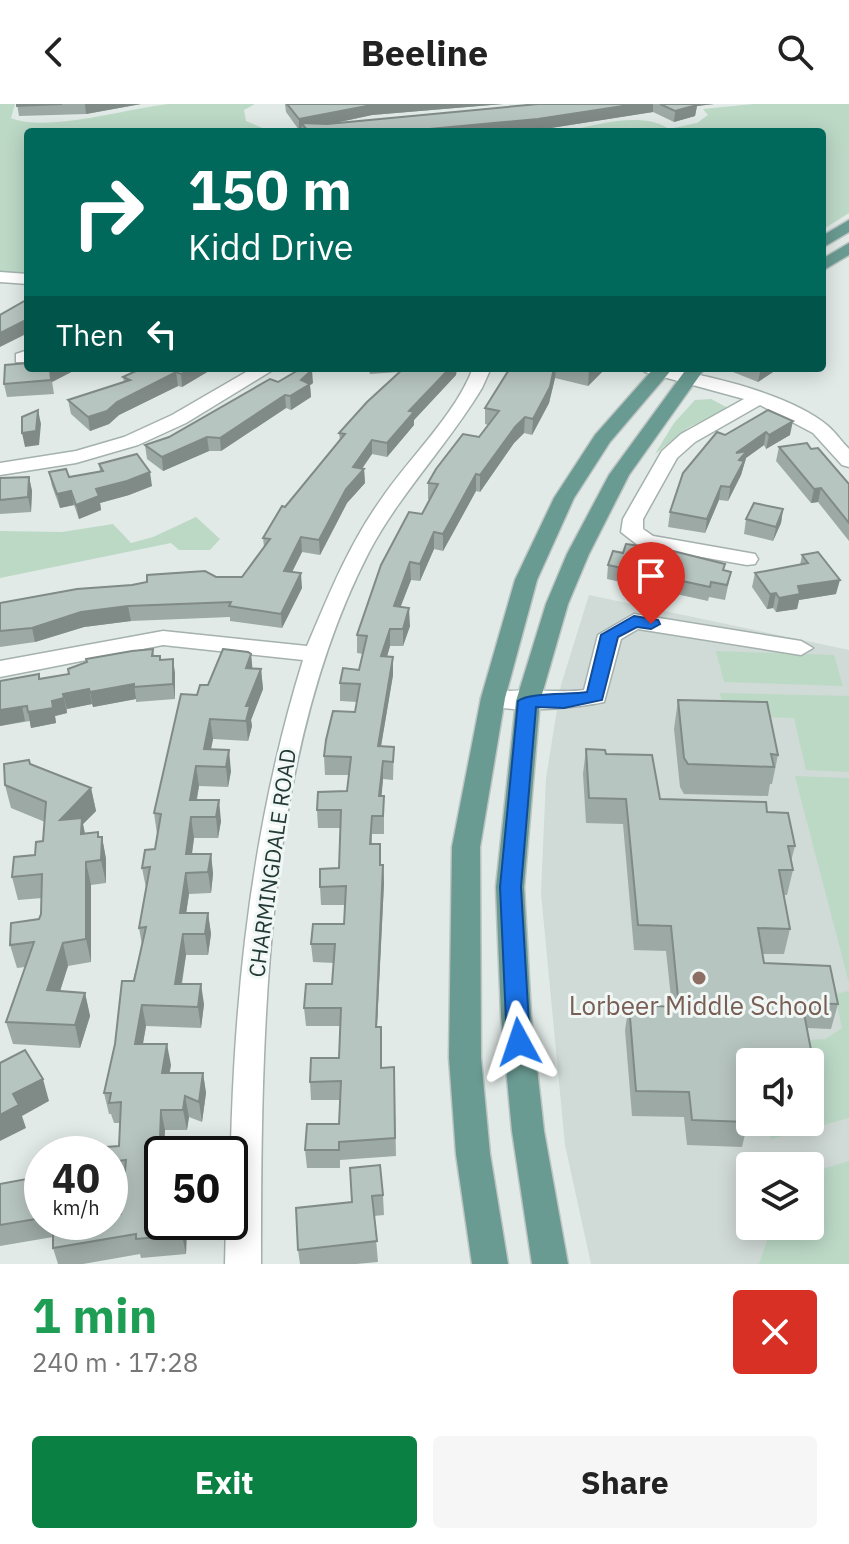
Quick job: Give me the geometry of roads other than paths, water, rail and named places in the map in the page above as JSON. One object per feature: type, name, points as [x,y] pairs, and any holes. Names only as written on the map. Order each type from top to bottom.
[{"type":"main road","points":[[826,240],[849,225]]},
{"type":"main road","points":[[826,263],[849,248]]},
{"type":"main road","points":[[490,1264],[473,1154],[465,1058],[466,847],[493,698],[502,656],[526,580],[564,498],[602,439],[657,372]]},
{"type":"main road","points":[[550,1264],[521,1069],[510,887],[528,701],[557,604],[578,554],[619,475],[692,372]]},
{"type":"street","points":[[0,277],[24,279]]},
{"type":"street","points":[[0,469],[77,457],[124,444],[179,419],[260,372]]},
{"type":"street","name":"CHARMINGDALE ROAD","points":[[243,1264],[244,1080],[282,768],[314,654],[351,567],[390,499],[478,381],[481,372]]},
{"type":"street","points":[[692,372],[760,398],[820,429],[849,461]]},
{"type":"street","points":[[747,559],[647,541],[632,532],[633,519],[669,455],[688,438],[760,398]]},
{"type":"street","points":[[493,698],[564,702],[595,696],[610,635],[634,621],[801,648]]},
{"type":"street","points":[[0,669],[163,638],[314,654]]},
{"type":"place","name":"Lorbeer Middle School","points":[[699,978]]}]
